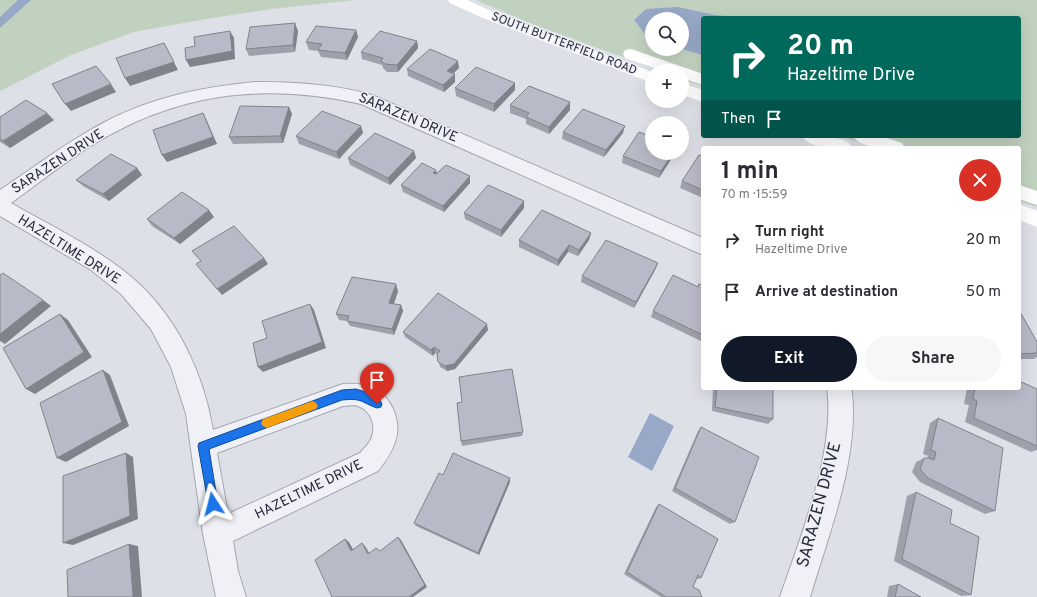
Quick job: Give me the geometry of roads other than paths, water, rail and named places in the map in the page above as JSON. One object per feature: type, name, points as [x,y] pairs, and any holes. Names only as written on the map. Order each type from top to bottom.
[{"type":"main road","name":"SOUTH BUTTERFIELD ROAD","points":[[455,0],[488,15],[645,75]]},
{"type":"main road","name":"SOUTH BUTTERFIELD ROAD","points":[[490,0],[527,14]]},
{"type":"main road","name":"SOUTH BUTTERFIELD ROAD","points":[[616,48],[660,64]]},
{"type":"main road","points":[[689,75],[701,79]]},
{"type":"main road","points":[[689,91],[701,95]]},
{"type":"main road","points":[[816,138],[838,146]]},
{"type":"main road","points":[[868,138],[890,146]]},
{"type":"main road","points":[[1021,193],[1037,198]]},
{"type":"main road","points":[[1021,213],[1037,219]]},
{"type":"street","name":"SARAZEN DRIVE","points":[[0,200],[81,144],[124,120],[167,103],[217,92],[258,87],[292,86],[338,91],[366,98],[701,246]]},
{"type":"street","name":"HAZELTIME DRIVE","points":[[0,206],[98,264],[129,288],[159,322],[182,364],[198,414],[224,571],[231,597]]},
{"type":"street","name":"SARAZEN DRIVE","points":[[795,597],[830,483],[839,437],[841,397],[839,390]]},
{"type":"street","name":"HAZELTIME DRIVE","points":[[203,446],[342,395],[356,394],[367,397],[377,404],[384,414],[386,426],[384,438],[378,451],[368,462],[218,534]]},
{"type":"water","points":[[18,0],[31,0],[0,28],[0,17]]},
{"type":"water","points":[[678,7],[725,16],[701,16],[701,54],[689,51],[689,12],[645,12],[645,34],[634,20],[646,9]]},
{"type":"water","points":[[650,413],[674,426],[652,471],[628,457]]}]
